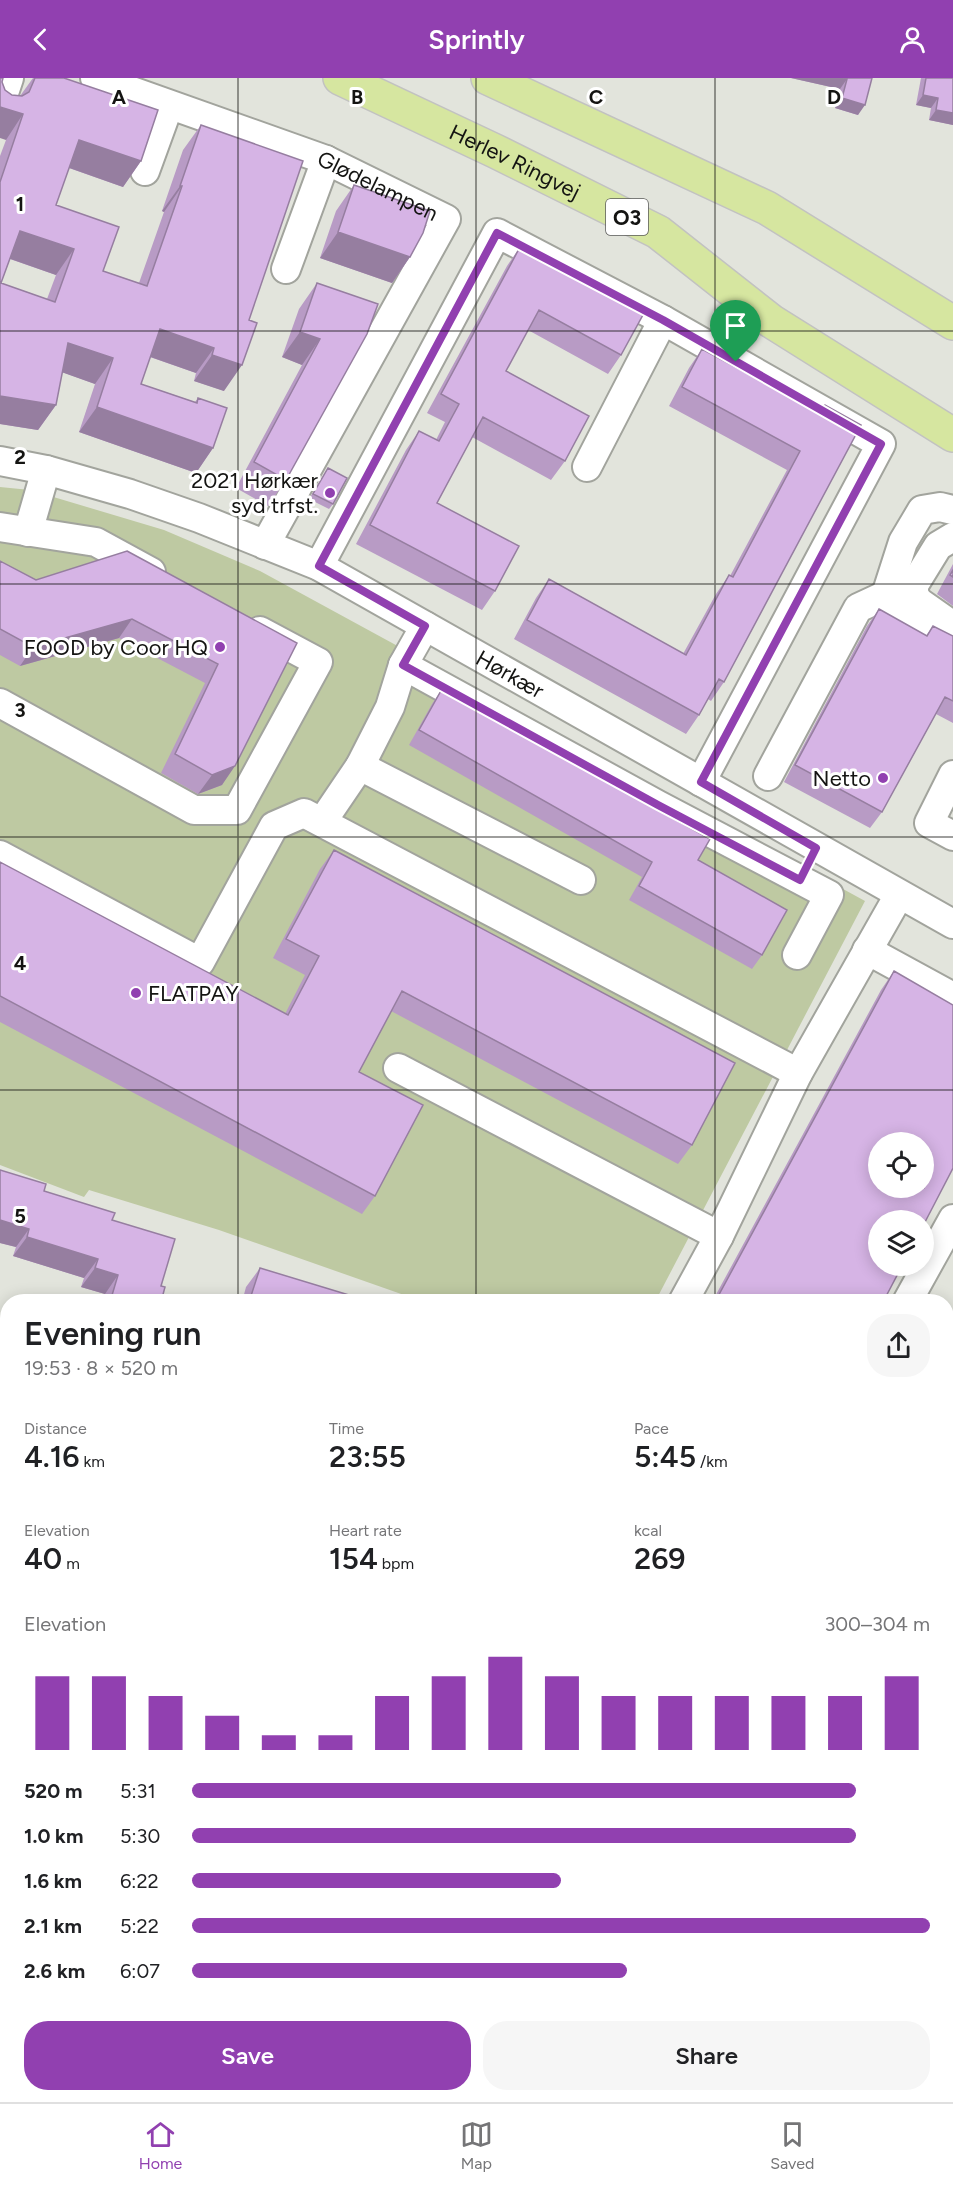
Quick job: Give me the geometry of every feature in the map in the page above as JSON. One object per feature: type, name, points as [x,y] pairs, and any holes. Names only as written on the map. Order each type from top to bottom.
[{"type":"main road","name":"Herlev Ringvej","points":[[340,78],[658,232],[771,321],[953,435]]},
{"type":"main road","points":[[488,78],[767,208],[953,323]]},
{"type":"street","points":[[0,105],[9,78]]},
{"type":"street","name":"Glødelampen","points":[[95,78],[326,160],[446,219],[265,545]]},
{"type":"street","points":[[145,171],[170,105]]},
{"type":"street","points":[[286,268],[326,160]]},
{"type":"street","points":[[319,566],[497,233],[663,320],[881,444],[689,776],[658,805]]},
{"type":"street","points":[[587,467],[663,320]]},
{"type":"street","name":"Hørkær","points":[[0,461],[46,470],[130,494],[199,518],[319,566],[899,895],[952,920]]},
{"type":"street","points":[[28,532],[46,470]]},
{"type":"street","points":[[953,510],[940,507],[922,510],[903,542],[886,595],[892,608],[953,640]]},
{"type":"street","points":[[0,527],[96,542],[176,585]]},
{"type":"street","points":[[953,537],[938,546],[914,585],[914,595],[919,602],[953,625]]},
{"type":"street","points":[[768,776],[858,608],[886,595]]},
{"type":"street","points":[[858,608],[922,642]]},
{"type":"street","points":[[236,618],[318,662],[237,810]]},
{"type":"street","points":[[322,822],[360,766],[390,707],[403,665],[425,626]]},
{"type":"street","points":[[403,665],[658,805],[829,895],[797,955]]},
{"type":"street","points":[[0,704],[194,810],[237,810],[267,839]]},
{"type":"street","points":[[360,766],[581,880]]},
{"type":"street","points":[[953,775],[929,823],[953,836]]},
{"type":"street","points":[[0,855],[200,962],[274,826],[304,813],[798,1073]]},
{"type":"street","points":[[800,880],[816,848]]},
{"type":"street","points":[[687,1294],[719,1236],[798,1073],[899,895]]},
{"type":"street","points":[[867,951],[953,997]]},
{"type":"street","points":[[398,1068],[719,1236]]},
{"type":"street","points":[[911,1294],[953,1219]]},
{"type":"green space","points":[[0,487],[30,490],[164,530],[260,571],[865,901],[659,1294],[401,1294],[219,1230],[89,1190],[84,1197],[0,1165]]},
{"type":"building","points":[[0,78],[3,78],[5,90],[12,95],[22,96],[29,92],[35,78],[64,78],[158,110],[141,161],[79,140],[56,205],[119,227],[103,271],[147,286],[201,125],[303,161],[249,320],[257,323],[242,365],[212,355],[214,348],[160,329],[141,384],[197,403],[198,398],[227,408],[213,448],[97,407],[113,358],[68,343],[56,405],[0,396],[0,182],[23,114],[0,107]],"holes":[[[20,231],[74,249],[55,302],[1,283]]]},
{"type":"building","points":[[843,78],[872,78],[865,105],[842,98],[847,79]]},
{"type":"building","points":[[926,78],[953,78],[953,113],[936,110],[938,98],[923,95]]},
{"type":"building","points":[[354,185],[430,211],[423,233],[410,257],[338,232]]},
{"type":"building","points":[[520,247],[644,313],[621,355],[539,310],[506,371],[589,416],[565,461],[483,417],[437,503],[519,546],[495,591],[370,525],[419,431],[439,441],[459,404],[441,394]]},
{"type":"building","points":[[317,283],[378,304],[367,334],[286,480],[254,462],[320,339],[300,332]]},
{"type":"building","points":[[702,349],[821,413],[825,405],[861,425],[724,682],[719,679],[699,715],[527,620],[549,579],[686,655],[729,575],[733,577],[800,451],[682,387]]},
{"type":"building","points":[[328,468],[347,478],[333,504],[313,494]]},
{"type":"building","points":[[127,551],[297,643],[235,766],[212,775],[175,754],[218,664],[132,619],[33,647],[0,629],[0,561],[36,580]]},
{"type":"building","points":[[879,609],[927,636],[933,626],[953,636],[953,701],[945,697],[882,812],[795,765]]},
{"type":"building","points":[[442,689],[710,839],[698,860],[787,910],[762,955],[639,886],[652,862],[419,730]]},
{"type":"building","points":[[334,850],[735,1063],[692,1145],[402,991],[359,1072],[423,1105],[375,1196],[0,996],[0,862],[288,1015],[319,956],[286,939]]},
{"type":"building","points":[[894,971],[953,1005],[953,1168],[931,1210],[868,1210],[868,1276],[897,1276],[887,1294],[719,1294]]},
{"type":"building","points":[[0,1170],[46,1184],[44,1191],[115,1213],[112,1220],[175,1239],[161,1286],[165,1287],[163,1294],[112,1294],[118,1275],[95,1268],[98,1259],[27,1237],[29,1229],[0,1220]]},
{"type":"building","points":[[260,1268],[346,1294],[252,1294]]},
{"type":"place","name":"2021 Hørkær syd trfst.","points":[[330,493]]},
{"type":"place","name":"FOOD by Coor HQ","points":[[220,647]]},
{"type":"place","name":"Netto","points":[[883,778]]},
{"type":"place","name":"FLATPAY","points":[[136,993]]},
{"type":"route","points":[[497,233],[663,320],[736,362],[881,444],[701,782],[816,848],[800,880],[403,665],[425,626],[319,566],[497,233]]}]
